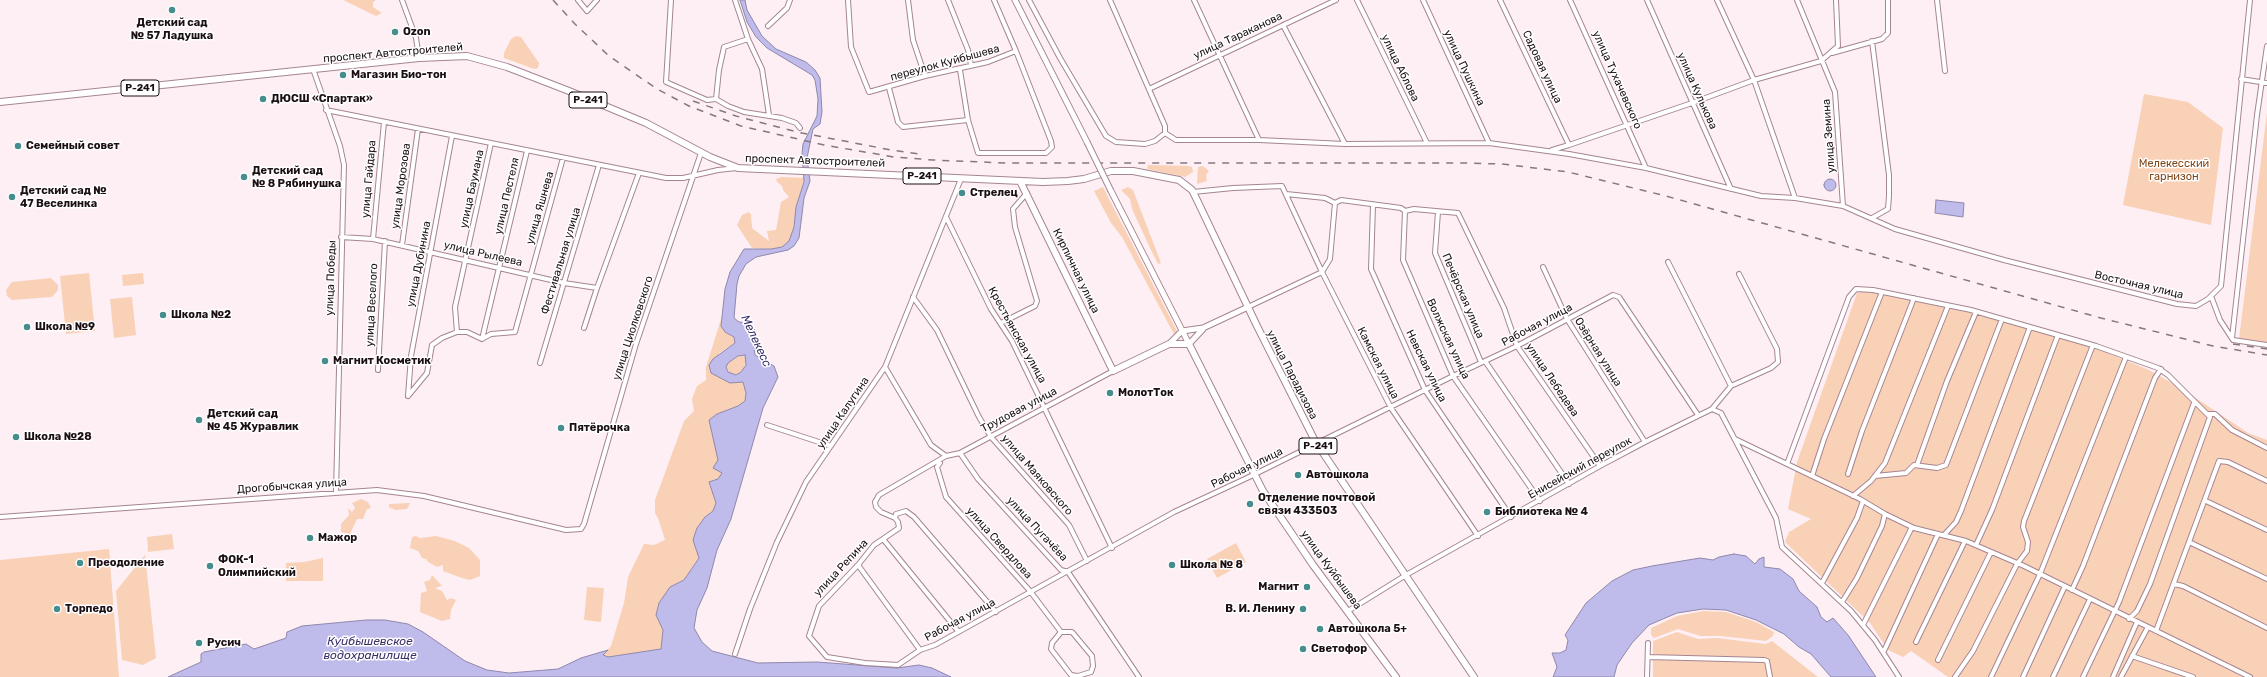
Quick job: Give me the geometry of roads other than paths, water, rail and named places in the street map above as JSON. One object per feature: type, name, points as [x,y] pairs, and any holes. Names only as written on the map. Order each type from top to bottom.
[{"type":"highway","name":"проспект Автостроителей","points":[[0,102],[419,58],[467,56],[507,67],[646,124],[701,153],[738,168],[1020,181],[1068,181],[1118,171],[1133,171],[1172,178]]},
{"type":"highway","name":"улица Парадизова","points":[[1172,178],[1179,180],[1193,192],[1248,307],[1317,444],[1474,677]]},
{"type":"highway","name":"Кирпичная улица","points":[[1020,181],[1113,371]]},
{"type":"highway","name":"Трудовая улица","points":[[1113,371],[1169,344]]},
{"type":"highway","points":[[1169,344],[1189,344]]},
{"type":"highway","name":"улица Куйбышева","points":[[1189,344],[1254,475],[1281,519],[1396,677]]},
{"type":"main road","points":[[1015,0],[1189,344],[1194,336],[1203,328],[1248,307]]},
{"type":"main road","points":[[1169,344],[1182,331],[1203,328]]},
{"type":"street","points":[[402,0],[416,38],[419,58]]},
{"type":"street","points":[[578,0],[587,11],[597,0]]},
{"type":"street","points":[[672,0],[665,77],[666,82],[707,100],[716,99],[744,112],[769,115],[796,123],[800,128]]},
{"type":"street","points":[[736,0],[748,39],[762,69],[769,115]]},
{"type":"street","points":[[768,26],[787,8],[790,0]]},
{"type":"street","name":"переулок Куйбышева","points":[[848,0],[851,47],[869,92],[889,88],[925,76],[960,70],[971,65],[988,62],[1016,51],[994,0]]},
{"type":"street","points":[[908,0],[913,40],[925,76]]},
{"type":"street","points":[[948,0],[968,50],[971,65]]},
{"type":"street","points":[[1029,0],[1060,58],[1106,136],[1116,142],[1137,144],[1156,142],[1165,133],[1165,126],[1110,0]]},
{"type":"street","points":[[1194,0],[1260,140]]},
{"type":"street","name":"улица Тараканова","points":[[1149,89],[1336,0]]},
{"type":"street","name":"улица Аблова","points":[[1357,0],[1427,143]]},
{"type":"street","name":"улица Пушкина","points":[[1423,0],[1489,143]]},
{"type":"street","name":"Садовая улица","points":[[1500,0],[1568,143]]},
{"type":"street","name":"улица Тухачевского","points":[[1570,0],[1646,168]]},
{"type":"street","name":"улица Кулькова","points":[[1647,0],[1730,189]]},
{"type":"street","points":[[1717,0],[1754,80],[1795,198]]},
{"type":"street","name":"улица Земина","points":[[1797,0],[1835,92],[1843,206]]},
{"type":"street","points":[[1547,151],[1568,143],[1628,126],[1754,80],[1821,61],[1838,46],[1836,0]]},
{"type":"street","points":[[1830,53],[1882,38],[1888,33],[1888,0]]},
{"type":"street","points":[[1937,0],[1945,70]]},
{"type":"street","name":"Восточная улица","points":[[1165,133],[1176,140],[1260,140],[1346,144],[1489,143],[1547,151],[1646,168],[1761,196],[1795,198],[1843,206],[1895,229],[2004,260],[2176,304],[2196,306],[2211,296],[2220,286],[2250,0]]},
{"type":"street","points":[[1282,25],[1346,144]]},
{"type":"street","points":[[716,99],[719,70],[724,47],[748,39]]},
{"type":"street","points":[[1872,41],[1889,175],[1888,209],[1872,218]]},
{"type":"street","points":[[2232,338],[2257,115],[2265,82],[2267,46]]},
{"type":"street","points":[[960,70],[968,120],[978,153],[1039,154],[1050,150],[1051,141],[1016,51]]},
{"type":"street","name":"улица Победы","points":[[313,69],[326,110],[340,146],[344,165],[341,236],[336,492]]},
{"type":"street","points":[[2241,79],[2265,82]]},
{"type":"street","points":[[889,88],[898,122],[903,127],[968,120]]},
{"type":"street","points":[[326,110],[666,178],[695,176],[718,170],[738,168]]},
{"type":"street","name":"улица Гайдара","points":[[373,239],[384,122]]},
{"type":"street","name":"улица Морозова","points":[[402,245],[418,129]]},
{"type":"street","name":"улица Дубинина","points":[[452,136],[411,356],[408,396],[427,373],[432,345],[442,338],[457,332]]},
{"type":"street","name":"улица Баумана","points":[[457,332],[455,307],[491,143]]},
{"type":"street","name":"улица Пестеля","points":[[482,339],[527,151]]},
{"type":"street","name":"улица Циолковского","points":[[581,529],[584,524],[636,344],[695,176],[701,153]]},
{"type":"street","name":"улица Яшнева","points":[[482,339],[491,334],[515,332],[563,158]]},
{"type":"street","name":"Фестивальная улица","points":[[540,363],[599,165]]},
{"type":"street","points":[[584,328],[639,173]]},
{"type":"street","name":"улица Калугина","points":[[735,654],[750,609],[777,542],[806,482],[885,367],[961,179]]},
{"type":"street","name":"Камская улица","points":[[1193,192],[1233,188],[1282,186],[1322,272],[1391,408],[1478,536]]},
{"type":"street","points":[[1001,323],[1035,306],[1037,301],[1015,227],[1013,209],[1026,193]]},
{"type":"street","points":[[1286,194],[1325,198],[1335,203]]},
{"type":"street","points":[[1335,203],[1341,200],[1373,206],[1401,208],[1405,211],[1414,209],[1438,212]]},
{"type":"street","points":[[1248,307],[1322,272],[1330,259],[1335,203]]},
{"type":"street","name":"Невская улица","points":[[1373,206],[1371,269],[1425,390],[1512,517]]},
{"type":"street","name":"Волжская улица","points":[[1405,211],[1403,260],[1453,376],[1540,501]]},
{"type":"street","name":"улица Лебедева","points":[[1438,212],[1458,213],[1504,308],[1517,346],[1600,466]]},
{"type":"street","name":"Печёрская улица","points":[[1438,212],[1435,253],[1483,362],[1569,484]]},
{"type":"street","name":"Крестьянская улица","points":[[946,218],[991,309],[1001,323],[1045,407],[1112,548]]},
{"type":"street","name":"улица Рылеева","points":[[341,236],[385,241],[564,283],[597,288]]},
{"type":"street","name":"улица Веселого","points":[[378,370],[385,241]]},
{"type":"street","points":[[1668,262],[1731,386]]},
{"type":"street","name":"Озёрная улица","points":[[1543,268],[1567,319],[1645,442]]},
{"type":"street","points":[[1739,274],[1779,356],[1778,362],[1771,368],[1731,386],[1712,409],[1721,413],[1776,518],[1780,530],[1780,544],[1842,602],[1863,625],[1884,651],[1899,677]]},
{"type":"street","points":[[1787,464],[1850,297],[1856,289],[1914,298],[1976,312],[2093,345],[2161,369],[2194,403],[2208,414],[2215,414],[2232,430],[2267,448]]},
{"type":"street","points":[[1812,476],[1824,439],[1882,292]]},
{"type":"street","name":"Рабочая улица","points":[[898,665],[920,650],[935,645],[958,631],[996,612],[1174,512],[1254,475],[1453,376],[1517,346],[1613,295],[1619,297],[1698,415]]},
{"type":"street","points":[[2211,296],[2220,320],[2232,338],[2240,342],[2267,345]]},
{"type":"street","name":"улица Маяковского","points":[[913,297],[937,330],[979,417],[991,437],[1069,525],[1088,561]]},
{"type":"street","points":[[1848,474],[1860,438],[1914,298]]},
{"type":"street","points":[[1853,496],[1875,476],[1888,456],[1948,306]]},
{"type":"street","points":[[1875,476],[1906,473],[1917,465],[1947,381],[1976,312]]},
{"type":"street","points":[[1917,465],[1937,468],[1946,465],[2002,319]]},
{"type":"street","points":[[1944,535],[1956,522],[1961,511],[2030,327]]},
{"type":"street","points":[[457,332],[467,332],[482,339]]},
{"type":"street","points":[[1976,545],[1992,510],[2058,335]]},
{"type":"street","points":[[1955,677],[1973,651],[2017,564],[2025,555],[2028,547],[2023,527],[2024,522],[2093,345]]},
{"type":"street","points":[[1991,677],[2040,574],[2126,357]]},
{"type":"street","points":[[885,367],[931,446],[946,456],[941,461],[879,496],[875,502],[876,508],[881,512],[895,518],[896,514],[906,511],[914,517],[996,612]]},
{"type":"street","points":[[2072,590],[2083,566],[2155,378],[2161,369]]},
{"type":"street","name":"Трудовая улица","points":[[946,456],[960,453],[1113,371]]},
{"type":"street","points":[[2083,677],[2114,611],[2194,403]]},
{"type":"street","name":"Енисейский переулок","points":[[1348,611],[1406,575],[1512,517],[1600,466],[1712,409]]},
{"type":"street","points":[[2129,619],[2137,611],[2150,584],[2209,419],[2208,414]]},
{"type":"street","points":[[767,425],[831,446]]},
{"type":"street","points":[[1735,439],[1853,496],[1912,527],[1976,545],[2065,586],[2129,619],[2250,677]]},
{"type":"street","name":"улица Пугачёва","points":[[960,453],[978,479],[1060,570],[1068,572],[1139,677]]},
{"type":"street","points":[[2156,631],[2206,501],[2218,463],[2221,460],[2267,481]]},
{"type":"street","name":"улица Свердлова","points":[[941,461],[937,467],[946,497],[1030,592],[1061,632],[1072,632],[1092,656],[1093,666],[1089,673]]},
{"type":"street","name":"Дрогобычская улица","points":[[0,517],[377,490],[424,496],[566,530],[581,529]]},
{"type":"street","points":[[1822,583],[1857,518],[1863,501]]},
{"type":"street","points":[[2206,501],[2267,530]]},
{"type":"street","points":[[1842,602],[1857,578],[1882,526],[1885,514]]},
{"type":"street","name":"улица Репина","points":[[895,518],[898,522],[899,528],[874,546],[819,606],[809,639],[826,657],[865,663],[898,665]]},
{"type":"street","points":[[1863,625],[1912,527]]},
{"type":"street","points":[[1884,651],[1938,534]]},
{"type":"street","points":[[883,539],[958,631]]},
{"type":"street","points":[[1916,642],[1965,541]]},
{"type":"street","points":[[2189,542],[2267,579]]},
{"type":"street","points":[[1938,660],[1991,552]]},
{"type":"street","points":[[858,565],[920,650]]},
{"type":"street","points":[[2174,584],[2183,586],[2267,628]]},
{"type":"street","points":[[2023,677],[2065,586]]},
{"type":"street","points":[[2053,677],[2090,599]]},
{"type":"street","points":[[2113,677],[2137,622]]},
{"type":"street","points":[[2121,677],[2148,627]]},
{"type":"street","points":[[1061,632],[1052,642],[1051,648],[1071,675],[1078,676],[1089,673],[1092,677]]},
{"type":"street","points":[[1647,677],[1648,643]]},
{"type":"street","points":[[2132,656],[2193,677]]},
{"type":"street","points":[[1648,657],[1764,660],[1767,661],[1770,677]]},
{"type":"water","name":"Куйбышевское водохранилище","points":[[740,0],[745,0],[747,10],[762,36],[776,49],[806,62],[815,70],[820,78],[822,112],[820,124],[813,129],[807,158],[810,181],[804,198],[799,238],[794,246],[788,250],[756,257],[746,264],[739,276],[737,284],[734,318],[739,322],[748,323],[756,331],[754,345],[755,355],[774,366],[778,377],[763,408],[731,519],[717,550],[707,588],[697,610],[694,628],[702,642],[712,651],[758,663],[817,662],[897,668],[919,665],[932,668],[951,677],[168,677],[201,662],[201,654],[204,652],[246,644],[254,649],[286,638],[287,632],[302,626],[366,620],[385,620],[408,624],[423,632],[465,661],[487,670],[509,673],[558,669],[581,658],[608,650],[603,655],[608,657],[661,649],[663,630],[656,615],[659,603],[670,587],[684,580],[699,558],[693,540],[697,528],[705,517],[713,511],[716,503],[709,482],[718,479],[722,473],[713,468],[718,460],[709,420],[717,414],[738,406],[745,401],[746,393],[743,382],[730,383],[711,373],[709,365],[713,359],[735,343],[734,337],[725,332],[721,326],[725,289],[730,272],[744,249],[771,249],[782,247],[789,241],[794,227],[796,207],[804,182],[802,154],[803,144],[817,116],[818,99],[815,80],[812,75],[767,48],[756,37],[747,22]],"holes":[[[745,355],[746,365],[741,372],[736,375],[728,372],[726,367],[728,363],[738,356]]]},
{"type":"water","points":[[1828,179],[1832,179],[1836,185],[1832,191],[1828,191],[1824,187],[1824,183]]},
{"type":"water","points":[[1936,200],[1964,203],[1963,217],[1935,213]]},
{"type":"water","points":[[1734,554],[1746,556],[1755,564],[1759,559],[1764,557],[1764,567],[1780,569],[1793,579],[1799,591],[1817,607],[1821,617],[1827,622],[1833,618],[1848,635],[1876,677],[1831,677],[1811,654],[1799,647],[1784,634],[1756,620],[1726,610],[1703,609],[1677,613],[1649,625],[1632,643],[1617,665],[1614,677],[1553,677],[1557,667],[1552,653],[1560,653],[1566,650],[1568,640],[1565,635],[1586,603],[1612,581],[1633,570],[1700,558],[1713,560],[1719,557]]},
{"type":"railway","points":[[553,0],[575,24],[609,56],[657,89],[689,106],[741,126],[824,145],[894,157],[1006,163],[1463,163],[1502,164],[1568,172],[1666,196],[2101,318],[2213,346],[2267,355]]},
{"type":"railway","points":[[693,101],[736,116],[797,132],[919,154]]},
{"type":"railway","points":[[2233,344],[2267,349]]},
{"type":"place","name":"Детский сад № 57 Ладушка","points":[[172,10]]},
{"type":"place","name":"Ozon","points":[[395,32]]},
{"type":"place","name":"Магазин Био-тон","points":[[343,75]]},
{"type":"place","name":"ДЮСШ «Спартак»","points":[[263,99]]},
{"type":"place","name":"Семейный совет","points":[[18,146]]},
{"type":"place","name":"Детский сад № 8 Рябинушка","points":[[244,177]]},
{"type":"place","name":"Стрелец","points":[[962,193]]},
{"type":"place","name":"Детский сад № 47 Веселинка","points":[[12,197]]},
{"type":"place","name":"Школа №2","points":[[163,315]]},
{"type":"place","name":"Школа №9","points":[[27,327]]},
{"type":"place","name":"Магнит Косметик","points":[[325,361]]},
{"type":"place","name":"МолотТок","points":[[1110,393]]},
{"type":"place","name":"Детский сад № 45 Журавлик","points":[[199,420]]},
{"type":"place","name":"Пятёрочка","points":[[561,428]]},
{"type":"place","name":"Школа №28","points":[[16,437]]},
{"type":"place","name":"Автошкола","points":[[1298,475]]},
{"type":"place","name":"Отделение почтовой связи 433503","points":[[1250,504]]},
{"type":"place","name":"Библиотека № 4","points":[[1487,512]]},
{"type":"place","name":"Мажор","points":[[310,538]]},
{"type":"place","name":"Преодоление","points":[[80,563]]},
{"type":"place","name":"Школа № 8","points":[[1172,565]]},
{"type":"place","name":"ФОК-1 Олимпийский","points":[[210,566]]},
{"type":"place","name":"Магнит","points":[[1307,587]]},
{"type":"place","name":"Торпедо","points":[[57,609]]},
{"type":"place","name":"В. И. Ленину","points":[[1303,609]]},
{"type":"place","name":"Автошкола 5+","points":[[1320,629]]},
{"type":"place","name":"Русич","points":[[199,643]]},
{"type":"place","name":"Светофор","points":[[1303,649]]},
{"type":"park label","name":"Мелекесский гарнизон","points":[[2174,170]]},
{"type":"water label","name":"Мелекесс","points":[[756,341]]}]
